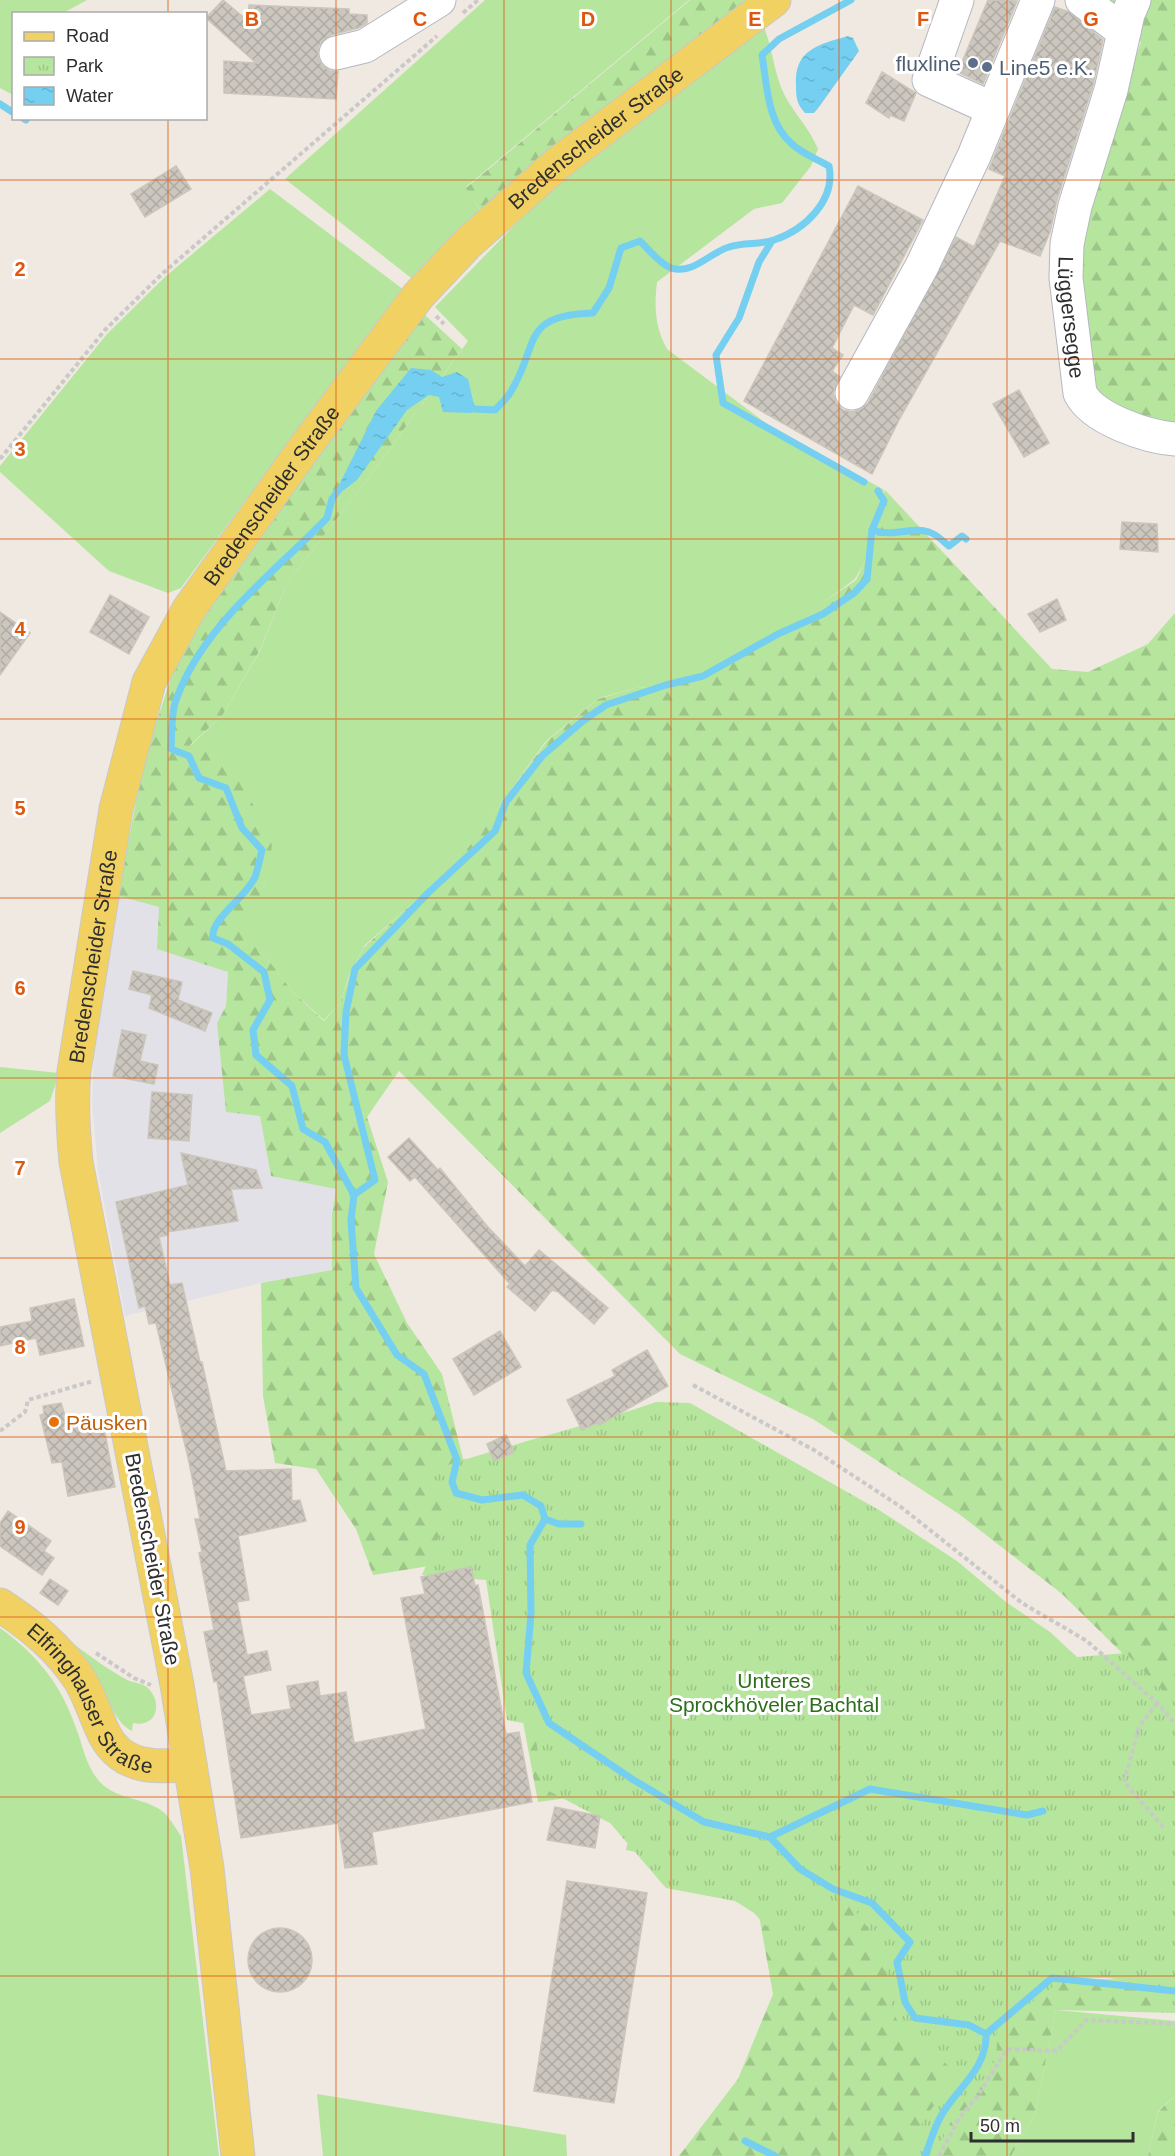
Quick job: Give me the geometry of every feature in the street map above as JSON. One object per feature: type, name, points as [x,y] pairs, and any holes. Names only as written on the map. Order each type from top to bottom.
[{"type":"main road","name":"Bredenscheider Straße","points":[[238,2156],[207,1868],[177,1685],[76,1162],[71,1100],[116,809],[149,682],[189,609],[305,447],[418,297],[467,244],[549,171],[774,0]]},
{"type":"main road","name":"Elfringhauser Straße","points":[[0,1605],[48,1641],[70,1665],[82,1684],[102,1731],[113,1748],[130,1761],[150,1767],[190,1765]]},
{"type":"street","points":[[336,53],[364,46],[439,0]]},
{"type":"street","points":[[957,0],[929,80],[993,109]]},
{"type":"street","points":[[852,393],[922,266],[974,156],[1038,0]]},
{"type":"street","points":[[1083,0],[1124,32]]},
{"type":"street","name":"Lüggersegge","points":[[1134,0],[1108,100],[1075,206],[1067,244],[1066,278],[1080,393],[1094,411],[1149,435],[1175,439]]},
{"type":"path","points":[[0,459],[105,330],[193,246],[401,67]]},
{"type":"path","points":[[0,1431],[25,1412],[28,1400],[117,1374]]},
{"type":"path","points":[[693,1385],[814,1450],[901,1507],[1022,1603],[1087,1641],[1157,1703],[1175,1723]]},
{"type":"path","points":[[87,1648],[134,1678],[156,1687],[177,1685]]},
{"type":"path","points":[[1157,1703],[1139,1727],[1124,1782],[1165,1828]]},
{"type":"path","points":[[939,2156],[959,2118],[977,2097],[1007,2049],[1057,2051],[1086,2020],[1175,2024]]},
{"type":"shaded area","points":[[118,896],[159,907],[197,961],[228,972],[226,1006],[217,1024],[260,1116],[272,1176],[337,1188],[332,1215],[332,1270],[261,1283],[125,1316],[98,1171],[92,1100],[95,1031]]},
{"type":"green space","points":[[0,0],[87,0],[65,12],[12,12],[12,94],[0,88]]},
{"type":"green space","points":[[485,0],[689,0],[466,187],[483,215],[415,281],[285,179]]},
{"type":"green space","points":[[690,0],[758,0],[483,214],[466,188]]},
{"type":"green space","points":[[1089,0],[1175,0],[1175,432],[1092,399],[1072,275],[1100,161],[1141,42]]},
{"type":"green space","points":[[762,23],[785,96],[818,149],[811,166],[782,203],[754,209],[657,282],[658,325],[667,349],[767,424],[884,490],[864,563],[855,579],[797,622],[735,662],[694,680],[670,686],[635,688],[599,698],[546,741],[458,863],[364,946],[349,976],[340,1003],[324,1020],[292,991],[269,961],[244,936],[267,878],[190,746],[222,716],[260,651],[287,583],[370,476],[468,341],[435,307],[531,208],[668,91]]},
{"type":"green space","points":[[270,189],[408,293],[292,437],[181,588],[168,593],[109,571],[0,472],[0,466],[107,334],[166,276]]},
{"type":"green space","points":[[425,315],[462,349],[370,476],[287,583],[260,650],[222,716],[190,745],[218,757],[243,783],[272,845],[267,878],[245,936],[269,961],[292,991],[324,1021],[340,1003],[363,948],[457,863],[547,741],[598,699],[635,688],[670,686],[694,680],[735,662],[856,580],[864,563],[885,490],[1052,669],[1088,672],[1148,644],[1175,613],[1175,1705],[1061,1593],[959,1514],[813,1419],[680,1354],[399,1071],[367,1117],[388,1182],[374,1254],[407,1323],[442,1374],[463,1459],[500,1464],[1064,1872],[1067,1978],[1175,1981],[1175,2013],[1056,2010],[1035,2114],[1011,2156],[679,2156],[738,2079],[773,1994],[752,1876],[626,1850],[634,1815],[582,1796],[538,1802],[492,1556],[373,1575],[356,1529],[316,1469],[275,1463],[263,1396],[261,1283],[332,1270],[332,1215],[336,1189],[271,1176],[260,1116],[226,1112],[217,1023],[226,1006],[228,972],[157,949],[159,907],[118,896],[143,765],[179,652],[360,392]]},
{"type":"green space","points":[[0,1067],[59,1073],[50,1101],[0,1133]]},
{"type":"green space","name":"Unteres Sprockhöveler Bachtal","points":[[656,1402],[690,1403],[879,1510],[957,1561],[1006,1602],[1050,1632],[1077,1657],[1126,1653],[1175,1703],[1175,2006],[1146,1984],[1109,1978],[1065,1978],[997,2028],[994,2062],[986,2076],[955,2115],[935,2156],[907,2156],[924,2119],[957,2074],[903,2030],[894,2013],[884,1964],[874,1938],[841,1892],[787,1967],[769,1929],[754,1913],[735,1901],[666,1888],[610,1823],[543,1788],[534,1725],[507,1720],[486,1580],[422,1575],[453,1505],[446,1490],[417,1475]]},
{"type":"green space","points":[[0,1628],[36,1660],[55,1684],[70,1712],[88,1763],[100,1782],[114,1792],[155,1806],[170,1819],[181,1836],[219,2156],[0,2156]]},
{"type":"green space","points":[[65,1638],[127,1680],[148,1688],[153,1694],[156,1707],[152,1718],[141,1724],[133,1723],[132,1731],[125,1726],[115,1714],[100,1683]]},
{"type":"green space","points":[[1056,2010],[1175,2021],[1175,2095],[1158,2111],[1148,2156],[1011,2156],[1035,2114]]},
{"type":"green space","points":[[317,2094],[566,2135],[567,2156],[323,2156]]},
{"type":"green space","points":[[1175,2095],[1175,2156],[1148,2156],[1158,2112]]},
{"type":"water","points":[[848,36],[853,38],[859,51],[814,113],[805,113],[796,94],[796,74],[799,64],[803,57],[817,46]]},
{"type":"water","points":[[411,368],[431,370],[442,377],[457,372],[468,379],[475,409],[472,413],[443,412],[439,397],[429,395],[407,410],[357,480],[332,499],[376,411]]},
{"type":"building","points":[[223,0],[248,21],[249,5],[349,9],[349,14],[367,15],[367,23],[358,28],[331,35],[318,47],[318,57],[322,65],[330,71],[338,71],[336,99],[224,93],[224,61],[256,63],[207,17]]},
{"type":"building","points":[[988,0],[1017,1],[983,84],[958,72]]},
{"type":"building","points":[[1055,7],[1069,12],[1103,40],[1093,85],[1057,200],[1050,232],[1040,256],[1000,241],[899,420],[872,474],[744,401],[858,186],[923,220],[873,315],[854,305],[832,348],[843,355],[832,371],[840,377],[833,393],[836,403],[843,410],[853,412],[868,403],[956,237],[974,247],[1005,176],[989,169]]},
{"type":"building","points":[[882,72],[916,93],[904,121],[890,115],[889,118],[866,103]]},
{"type":"building","points":[[176,166],[191,189],[145,217],[131,194]]},
{"type":"building","points":[[1019,390],[1049,443],[1024,457],[993,404]]},
{"type":"building","points":[[1122,522],[1157,524],[1158,552],[1120,549]]},
{"type":"building","points":[[110,595],[149,617],[129,654],[90,632]]},
{"type":"building","points":[[1057,599],[1066,620],[1040,632],[1028,614]]},
{"type":"building","points":[[0,612],[30,633],[0,675]]},
{"type":"building","points":[[133,971],[182,982],[178,1000],[212,1013],[205,1031],[149,1008],[152,995],[129,989]]},
{"type":"building","points":[[122,1030],[146,1035],[140,1061],[158,1065],[154,1084],[113,1076]]},
{"type":"building","points":[[152,1092],[192,1095],[189,1141],[148,1138]]},
{"type":"building","points":[[409,1138],[438,1170],[440,1168],[487,1226],[525,1266],[539,1250],[608,1308],[594,1324],[558,1292],[552,1290],[535,1311],[507,1287],[510,1284],[415,1177],[410,1181],[388,1157]]},
{"type":"building","points":[[181,1153],[256,1170],[262,1188],[231,1189],[238,1221],[167,1232],[168,1235],[159,1237],[170,1285],[182,1283],[226,1471],[291,1469],[292,1501],[300,1500],[306,1521],[238,1536],[249,1600],[237,1602],[247,1655],[267,1651],[271,1670],[243,1676],[251,1715],[291,1709],[287,1686],[318,1681],[320,1696],[346,1692],[354,1743],[426,1729],[401,1598],[425,1594],[421,1577],[471,1567],[475,1586],[478,1585],[506,1734],[519,1732],[532,1802],[372,1832],[377,1864],[345,1868],[338,1823],[241,1838],[217,1681],[214,1682],[204,1632],[214,1630],[199,1553],[202,1552],[195,1519],[200,1519],[189,1462],[156,1323],[149,1324],[145,1306],[139,1308],[116,1202],[188,1185]]},
{"type":"building","points":[[74,1299],[84,1346],[40,1355],[36,1338],[0,1346],[0,1327],[32,1321],[30,1308]]},
{"type":"building","points":[[500,1331],[521,1367],[474,1395],[453,1359]]},
{"type":"building","points":[[647,1350],[668,1386],[599,1425],[597,1423],[582,1430],[567,1400],[615,1376],[612,1370]]},
{"type":"building","points":[[61,1403],[69,1428],[103,1422],[115,1487],[68,1496],[62,1462],[52,1463],[40,1415],[44,1414],[43,1406]]},
{"type":"building","points":[[506,1435],[514,1452],[494,1461],[487,1444]]},
{"type":"building","points":[[8,1511],[51,1541],[44,1551],[54,1558],[42,1575],[0,1546],[0,1523]]},
{"type":"building","points":[[50,1579],[68,1591],[58,1605],[40,1593]]},
{"type":"building","points":[[555,1807],[600,1816],[595,1848],[547,1840]]},
{"type":"building","points":[[567,1881],[647,1893],[614,2103],[534,2091]]},
{"type":"building","points":[[280,1928],[292,1930],[303,1937],[310,1948],[312,1960],[310,1972],[303,1983],[292,1990],[280,1992],[268,1990],[257,1983],[250,1972],[248,1960],[250,1948],[257,1937],[268,1930]]},
{"type":"waterway","points":[[467,404],[475,409],[495,410],[510,393],[535,336],[542,327],[553,320],[569,315],[593,313],[609,288],[621,248],[640,241],[667,266],[687,269],[729,247],[769,242],[785,235],[796,229],[815,212],[828,191],[829,166],[796,147],[777,125],[767,91],[762,55],[779,39],[851,0]]},
{"type":"waterway","points":[[0,104],[12,112]]},
{"type":"waterway","points":[[772,241],[759,262],[739,318],[716,355],[723,403],[864,482]]},
{"type":"waterway","points":[[338,491],[332,499],[327,518],[220,625],[202,649],[175,703],[171,749],[189,756],[199,778],[226,788],[242,828],[262,850],[255,877],[244,893],[222,916],[213,938],[228,944],[264,972],[270,1000],[253,1030],[256,1055],[292,1086],[303,1129],[325,1142],[354,1195],[351,1220],[356,1288],[397,1355],[424,1374],[457,1460],[452,1482],[456,1493],[482,1500],[523,1495],[541,1506],[545,1519],[530,1545],[531,1614],[526,1673],[549,1723],[632,1779],[704,1822],[770,1837],[800,1869],[833,1889],[872,1903],[910,1942],[897,1962],[905,2002],[915,2018],[969,2025],[986,2034],[982,2058],[941,2116],[925,2156]]},
{"type":"waterway","points":[[354,1195],[375,1180],[344,1055],[346,1012],[355,969],[428,893],[495,831],[506,802],[543,755],[584,720],[606,705],[666,685],[703,676],[778,634],[823,614],[854,593],[867,579],[872,530],[884,501],[878,491]]},
{"type":"waterway","points":[[872,530],[888,533],[916,530],[929,532],[949,546],[962,536],[966,539]]},
{"type":"waterway","points":[[545,1519],[559,1524],[581,1524]]},
{"type":"waterway","points":[[770,1837],[870,1789],[1027,1815],[1043,1811]]},
{"type":"waterway","points":[[986,2034],[1052,1978],[1175,1991]]},
{"type":"waterway","points":[[745,2141],[775,2156]]},
{"type":"place","name":"fluxline","points":[[973,63]]},
{"type":"place","name":"Line5 e.K.","points":[[987,67]]},
{"type":"place","name":"Päusken","points":[[54,1422]]}]
